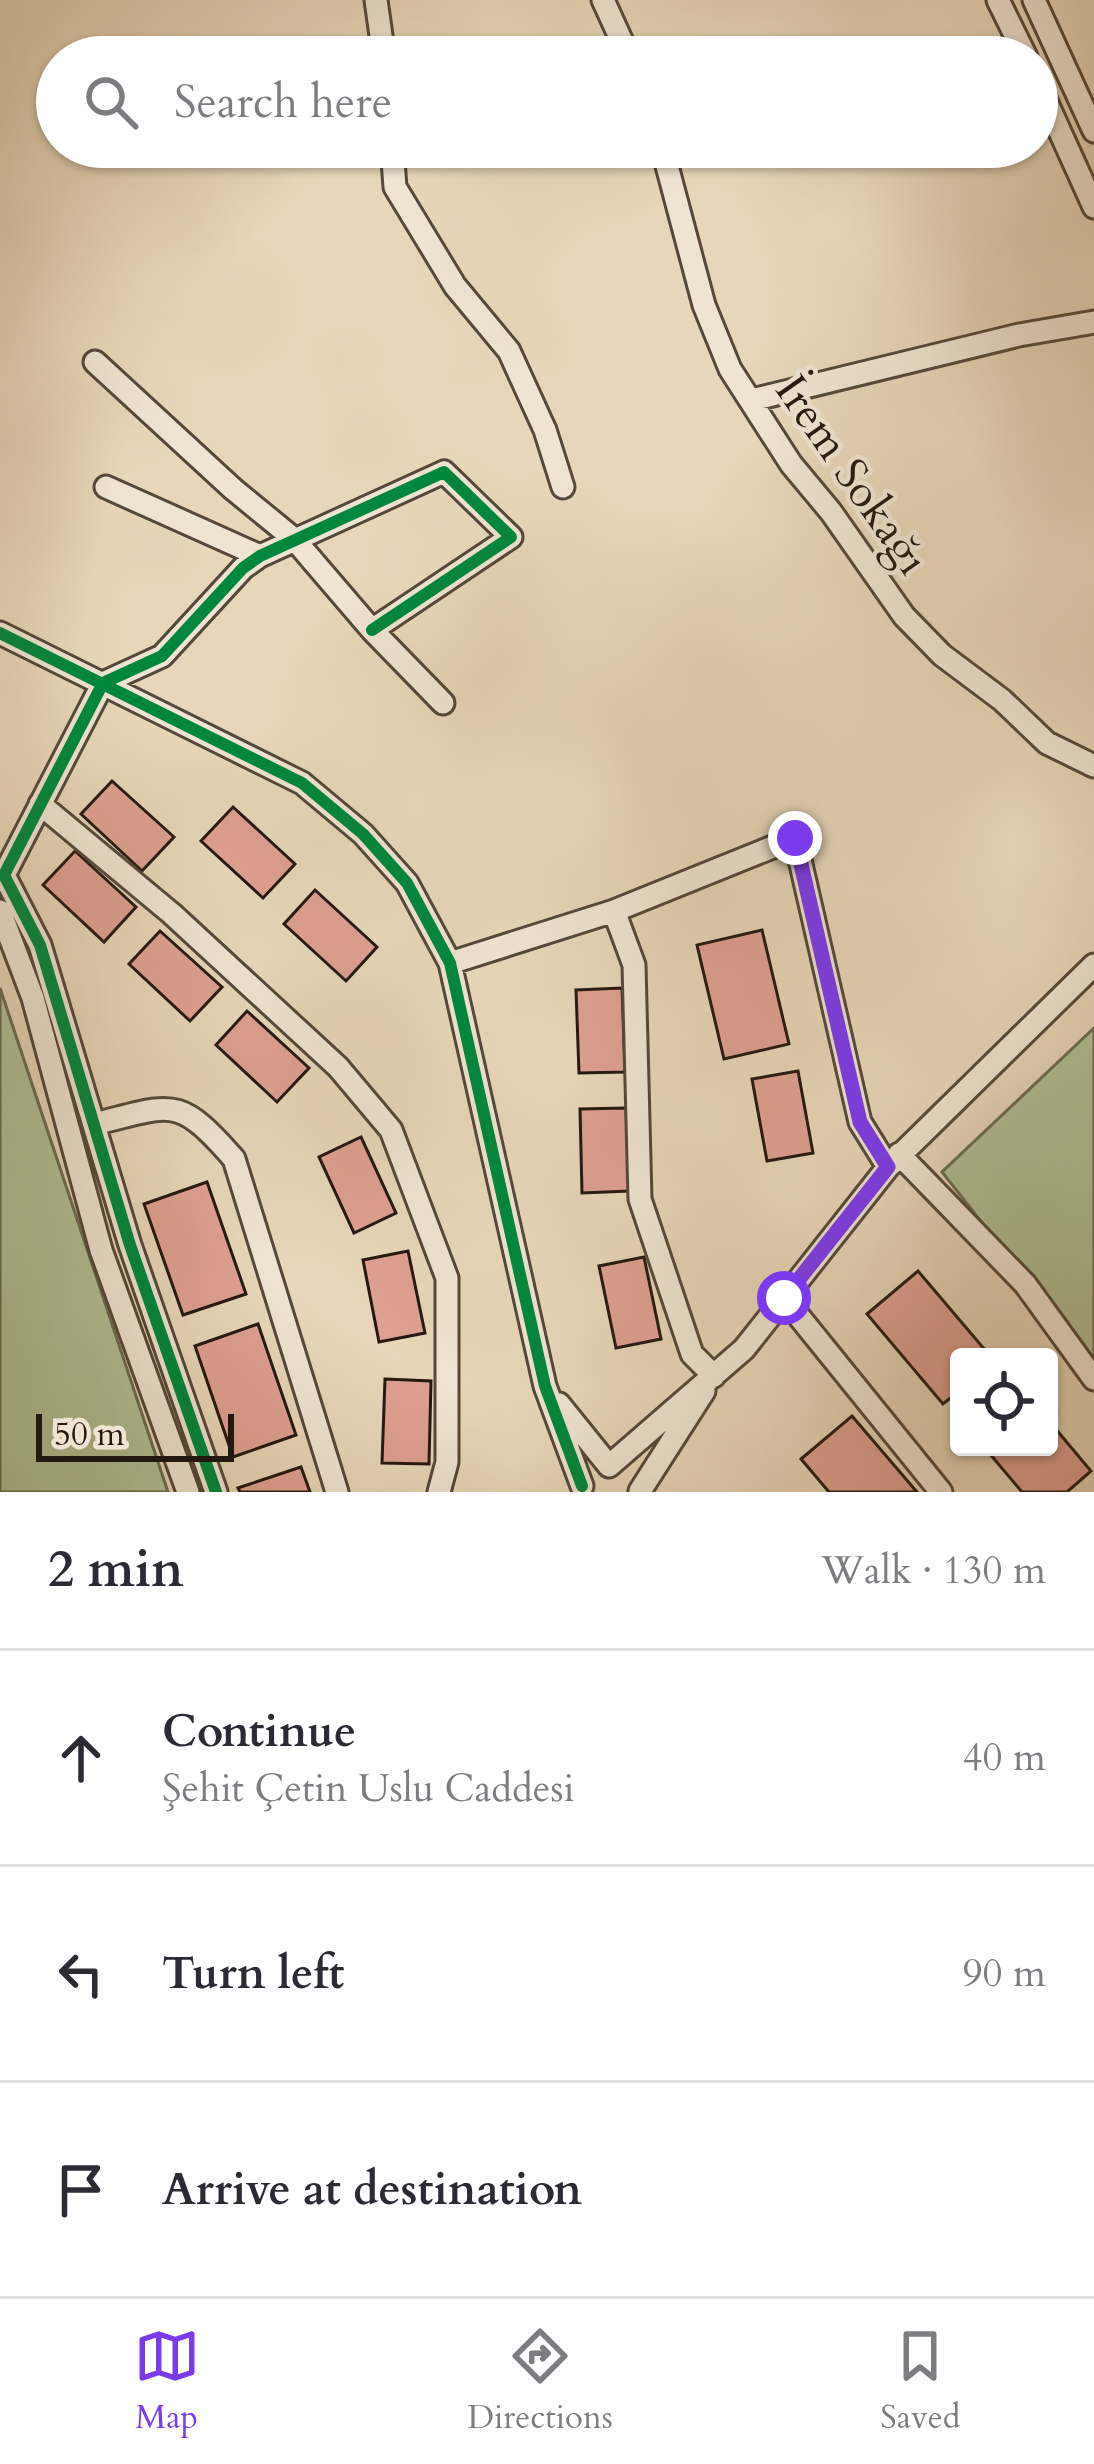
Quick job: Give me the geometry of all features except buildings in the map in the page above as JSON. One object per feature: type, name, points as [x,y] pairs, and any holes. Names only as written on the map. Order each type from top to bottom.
[{"type":"street","points":[[376,0],[381,36]]},
{"type":"street","points":[[603,0],[619,36]]},
{"type":"street","points":[[998,0],[1016,36]]},
{"type":"street","points":[[1034,0],[1050,36]]},
{"type":"street","points":[[1058,52],[1094,131]]},
{"type":"street","points":[[1058,127],[1094,207]]},
{"type":"street","points":[[394,168],[395,187],[455,286],[508,351],[545,430],[563,487]]},
{"type":"street","name":"İrem Sokağı","points":[[668,168],[704,305],[730,369],[791,464],[904,616],[942,655],[1003,700],[1047,743],[1094,766]]},
{"type":"street","points":[[752,400],[1019,335],[1094,322]]},
{"type":"street","points":[[95,362],[232,489],[294,539],[443,703]]},
{"type":"street","points":[[216,1492],[130,1245],[40,945],[4,875],[104,683],[162,656],[243,568],[260,556],[444,472],[511,537],[372,630]]},
{"type":"street","points":[[106,487],[260,556]]},
{"type":"street","points":[[0,633],[302,783],[363,834],[407,883],[450,963],[545,1386],[581,1489]]},
{"type":"street","points":[[40,804],[172,914],[338,1067],[391,1130],[447,1278],[447,1462],[440,1492]]},
{"type":"street","points":[[450,963],[614,911],[795,838],[860,1122],[893,1161],[1025,1284],[1094,1379]]},
{"type":"street","points":[[0,911],[33,998],[101,1250],[188,1492]]},
{"type":"street","points":[[614,911],[634,965],[640,1199],[692,1354],[714,1376]]},
{"type":"street","points":[[545,1386],[609,1466],[744,1348],[893,1161],[1094,965]]},
{"type":"street","points":[[94,1124],[164,1107],[198,1118],[234,1159],[337,1492]]},
{"type":"street","points":[[784,1298],[941,1492]]},
{"type":"street","points":[[581,1489],[592,1472],[608,1467],[632,1476],[640,1491],[714,1376]]},
{"type":"green space","points":[[0,988],[168,1492],[0,1492]]},
{"type":"green space","points":[[1094,1028],[1094,1365],[942,1172]]},
{"type":"cycle path","points":[[216,1492],[130,1245],[40,945],[4,875],[103,683],[162,656],[243,568],[260,556],[444,472],[511,537],[372,630]]},
{"type":"cycle path","points":[[0,633],[302,783],[363,834],[407,883],[450,963],[545,1386],[582,1486]]},
{"type":"route","points":[[784,1298],[888,1167],[860,1122],[795,838]]}]
